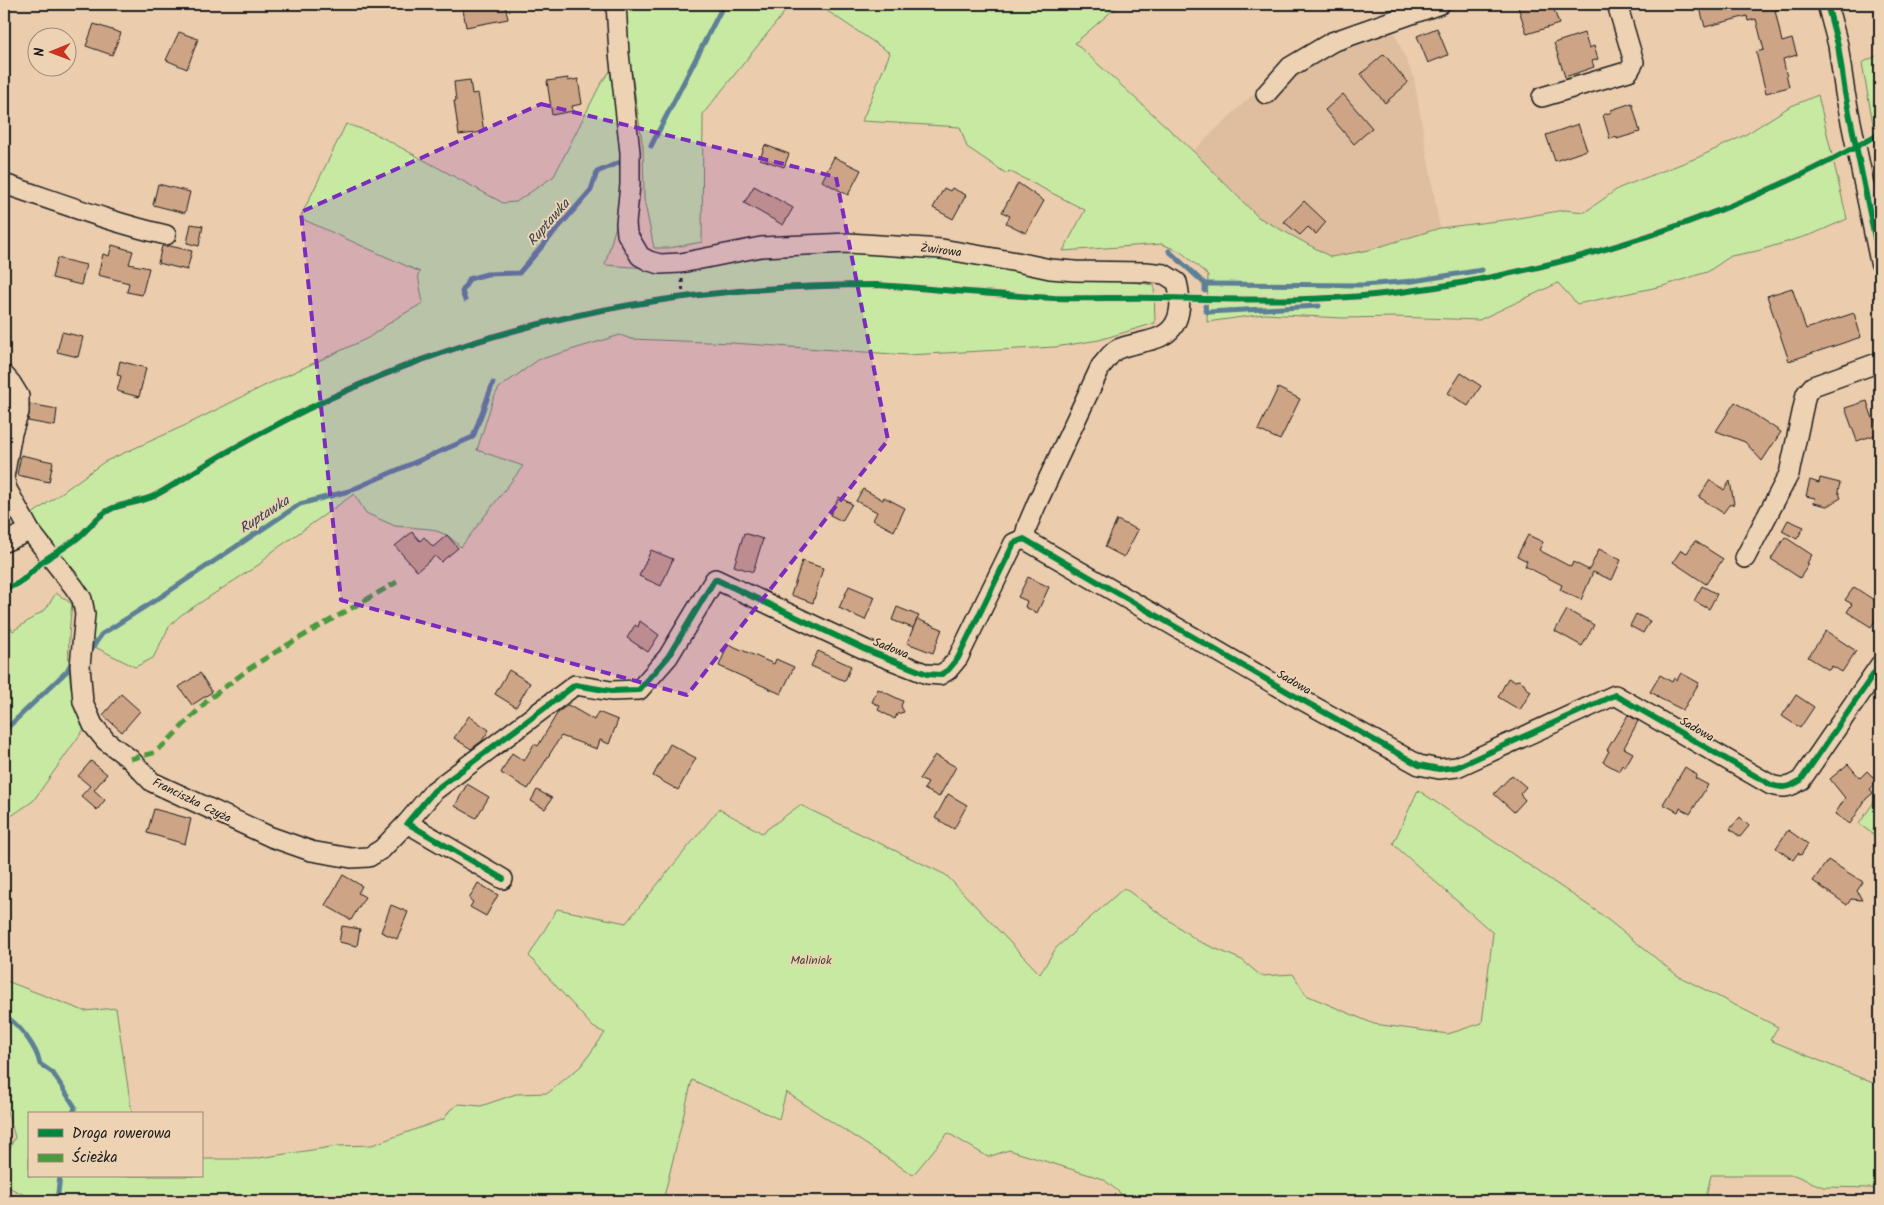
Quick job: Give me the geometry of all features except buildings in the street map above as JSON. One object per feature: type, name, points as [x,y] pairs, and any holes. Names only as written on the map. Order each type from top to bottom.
[{"type":"street","name":"Żwirowa","points":[[616,4],[619,53],[630,152],[627,234],[640,256],[649,261],[660,264],[681,263],[761,247],[848,242],[942,249],[1050,269],[1164,274],[1177,282],[1181,299],[1180,311],[1173,326],[1161,336],[1116,349],[1101,366],[1028,524],[1024,539]]},
{"type":"street","points":[[1266,94],[1290,67],[1332,42],[1440,4]]},
{"type":"street","points":[[1542,97],[1629,72],[1634,62],[1617,4]]},
{"type":"street","points":[[1827,4],[1838,45],[1845,94],[1866,193],[1876,219],[1880,262]]},
{"type":"street","points":[[4,184],[72,209],[135,228],[166,235]]},
{"type":"street","points":[[1745,558],[1789,474],[1806,394],[1814,386],[1880,362]]},
{"type":"street","name":"Franciszka Czyża","points":[[4,375],[19,396],[19,412],[12,433],[4,477],[30,531],[82,599],[85,614],[80,666],[83,702],[93,725],[106,741],[130,759],[152,782],[271,837],[311,851],[351,858],[369,857],[382,849],[407,823],[434,790],[575,685],[611,691],[639,690],[668,657],[715,579]]},
{"type":"street","points":[[4,542],[30,531]]},
{"type":"street","name":"Sadowa","points":[[715,579],[866,650],[927,674],[940,674],[948,670],[958,658],[1014,543],[1024,539],[1295,696],[1419,765],[1439,769],[1457,767],[1615,695],[1771,785],[1780,788],[1790,787],[1801,780],[1880,666]]},
{"type":"street","points":[[407,823],[504,879]]},
{"type":"path","points":[[673,299],[692,297]]},
{"type":"highlighted area","points":[[541,104],[836,177],[888,440],[687,695],[341,600],[301,212]]},
{"type":"shaded area","points":[[1388,17],[1414,78],[1440,228],[1369,250],[1331,257],[1258,217],[1193,151],[1287,62]]},
{"type":"green space","points":[[621,4],[791,4],[703,114],[702,242],[669,248],[654,248],[644,199],[643,147]]},
{"type":"green space","points":[[817,4],[1120,4],[1075,43],[1193,151],[1258,217],[1331,257],[1369,250],[1440,228],[1513,219],[1564,210],[1585,212],[1619,188],[1699,157],[1745,135],[1789,107],[1818,95],[1847,219],[1813,234],[1757,251],[1731,256],[1707,272],[1663,286],[1577,304],[1558,283],[1479,320],[1396,317],[1343,318],[1264,314],[1207,322],[1208,275],[1181,252],[1162,244],[1063,251],[1085,210],[1009,171],[1007,174],[967,147],[960,127],[862,121],[890,53]]},
{"type":"green space","points":[[1880,54],[1880,162],[1862,63]]},
{"type":"green space","points":[[610,71],[623,150],[624,197],[605,265],[647,268],[736,256],[886,248],[1154,285],[1155,323],[1099,340],[1055,347],[908,355],[732,343],[631,339],[620,335],[538,360],[499,388],[493,399],[477,450],[523,466],[461,547],[447,535],[431,529],[395,526],[366,513],[354,494],[269,554],[260,564],[181,615],[170,625],[153,658],[135,667],[91,645],[89,598],[37,528],[31,515],[104,462],[368,338],[395,319],[423,303],[418,275],[420,272],[300,218],[346,124],[374,133],[503,203],[516,202],[554,176],[600,85]]},
{"type":"green space","points":[[56,593],[72,604],[69,668],[73,699],[84,729],[33,801],[4,821],[4,618],[13,631],[46,609]]},
{"type":"green space","name":"Maliniok","points":[[1418,790],[1598,912],[1678,976],[1778,1027],[1770,1040],[1880,1086],[1880,1195],[1872,1188],[1823,1187],[1794,1175],[1711,1175],[1705,1201],[1130,1201],[1103,1179],[1009,1150],[988,1157],[948,1133],[913,1175],[786,1092],[779,1119],[692,1080],[663,1201],[37,1201],[4,1185],[4,1161],[15,1137],[4,1101],[4,980],[84,1011],[116,1008],[132,1112],[28,1112],[28,1178],[202,1178],[202,1159],[253,1159],[338,1146],[372,1145],[444,1119],[450,1110],[459,1104],[481,1106],[516,1094],[548,1093],[581,1066],[605,1033],[593,1027],[529,956],[557,909],[626,923],[719,809],[762,833],[800,805],[946,875],[1040,974],[1056,948],[1124,888],[1198,941],[1242,960],[1261,976],[1293,974],[1306,995],[1374,1024],[1448,1034],[1482,1023],[1493,933],[1393,844]]},
{"type":"green space","points":[[1880,793],[1880,839],[1859,824]]},
{"type":"waterway","name":"Ruptawka","points":[[651,146],[724,4]]},
{"type":"waterway","name":"Ruptawka","points":[[465,300],[462,292],[469,279],[487,274],[519,273],[591,190],[597,172],[625,160]]},
{"type":"waterway","points":[[1169,251],[1205,284],[1205,291]]},
{"type":"waterway","points":[[1205,284],[1363,285],[1413,281],[1482,270]]},
{"type":"waterway","points":[[1205,306],[1208,312],[1319,306]]},
{"type":"waterway","name":"Ruptawka","points":[[91,649],[102,634],[300,504],[349,491],[473,437],[493,383]]},
{"type":"waterway","name":"Ruptawka","points":[[4,731],[67,671],[74,658]]},
{"type":"waterway","name":"Ruptawka","points":[[4,1016],[26,1036],[40,1064],[53,1073],[75,1107],[74,1112]]},
{"type":"waterway","name":"Ruptawka","points":[[57,1201],[60,1178]]},
{"type":"marked path","points":[[130,759],[153,753],[165,744],[209,699],[250,668],[397,582]]},
{"type":"cycle path","points":[[1827,4],[1838,45],[1845,93],[1880,262]]},
{"type":"cycle path","points":[[4,589],[20,582],[42,562],[76,539],[108,510],[154,496],[230,450],[306,410],[401,368],[467,344],[534,325],[601,310],[669,299],[738,291],[808,286],[878,285],[1054,298],[1282,299],[1342,297],[1401,292],[1462,283],[1524,270],[1586,255],[1648,236],[1769,190],[1826,163],[1880,133]]},
{"type":"cycle path","points":[[503,879],[407,823],[434,791],[575,685],[611,691],[639,690],[668,657],[715,579],[866,650],[927,674],[940,675],[948,670],[958,658],[1014,543],[1024,539],[1295,696],[1419,765],[1439,769],[1457,767],[1615,695],[1771,785],[1787,787],[1801,780],[1880,665]]}]
